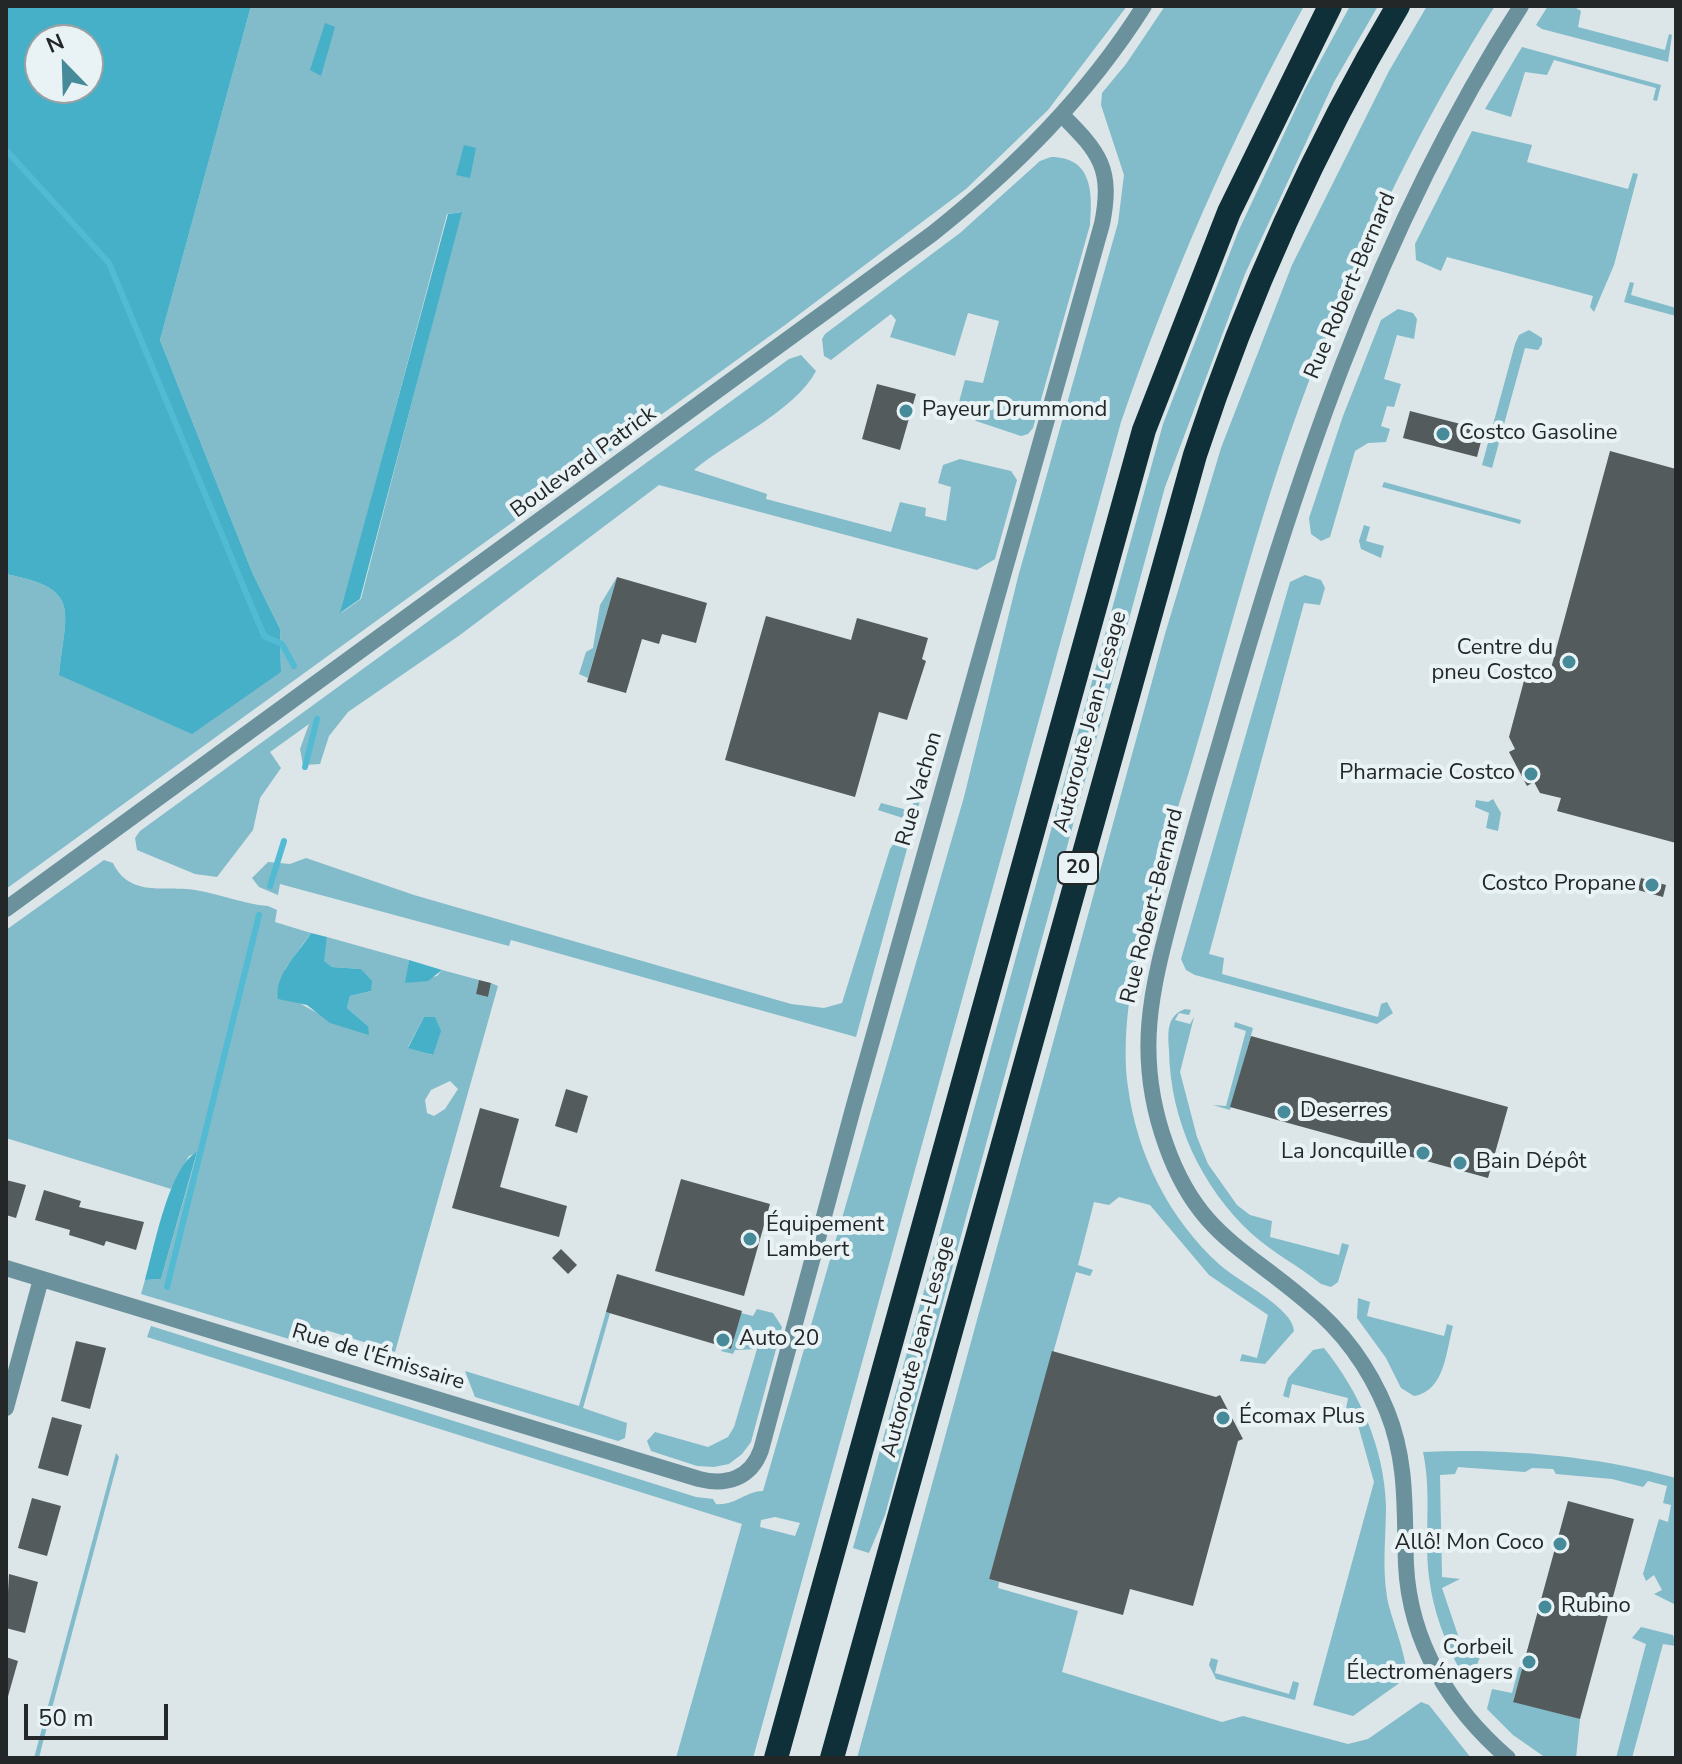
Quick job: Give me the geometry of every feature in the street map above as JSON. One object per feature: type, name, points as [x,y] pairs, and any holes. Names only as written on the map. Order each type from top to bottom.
[{"type":"highway","name":"Autoroute Jean-Lesage","points":[[776,1758],[1131,469],[1166,366],[1225,222],[1277,108],[1330,6]]},
{"type":"highway","name":"Autoroute Jean-Lesage","points":[[832,1758],[1159,573],[1198,445],[1240,332],[1287,222],[1398,6]]},
{"type":"street","name":"Boulevard Patrick","points":[[6,909],[863,288],[974,200],[1063,116],[1101,69],[1144,6]]},
{"type":"street","name":"Rue Robert-Bernard","points":[[1508,1758],[1459,1708],[1433,1667],[1419,1635],[1408,1582],[1408,1508],[1402,1461],[1390,1417],[1374,1383],[1352,1348],[1326,1319],[1236,1249],[1198,1208],[1164,1141],[1149,1080],[1146,1047],[1152,985],[1199,814],[1320,416],[1377,275],[1434,156],[1521,6]]},
{"type":"street","name":"Rue Vachon","points":[[738,1478],[753,1466],[761,1450],[854,1105],[1102,224],[1107,184],[1101,158],[1063,116]]},
{"type":"street","name":"Rue de l'Émissaire","points":[[6,1268],[699,1479],[718,1482],[738,1478]]},
{"type":"street","points":[[6,1408],[41,1279]]},
{"type":"shaded area","points":[[6,6],[251,6],[160,340],[252,572],[280,629],[281,672],[192,734],[59,675],[64,605],[58,595],[30,580],[6,574]]},
{"type":"shaded area","points":[[251,6],[1127,6],[1048,110],[966,189],[785,325],[6,889],[6,574],[47,587],[58,595],[64,605],[59,675],[281,672],[280,629],[252,572],[160,340]],"holes":[[[461,212],[361,599],[341,613],[447,214]]]},
{"type":"shaded area","points":[[1165,6],[1304,6],[1204,210],[1160,315],[1121,422],[753,1758],[676,1758],[742,1524],[147,1337],[151,1326],[696,1497],[713,1499],[716,1504],[729,1503],[763,1491],[964,797],[1018,577],[1118,223],[1124,175],[1101,105],[1102,93],[1126,64]],"holes":[[[775,1517],[800,1523],[795,1536],[760,1527],[761,1520]]]},
{"type":"shaded area","points":[[1350,6],[1378,6],[1334,82],[1245,274],[1165,487],[885,1515],[869,1553],[853,1548],[1163,424],[1238,232],[1305,89]]},
{"type":"shaded area","points":[[1427,6],[1495,6],[1445,89],[1378,219],[1338,308],[1301,403],[1266,506],[1155,883],[1128,1009],[1126,1049],[1132,1112],[1158,1184],[1185,1227],[1202,1247],[1220,1265],[1285,1313],[1294,1331],[1265,1364],[1240,1361],[1242,1354],[1257,1358],[1268,1315],[1209,1275],[1150,1205],[1119,1197],[1109,1205],[1094,1202],[1078,1265],[1093,1270],[1090,1276],[1076,1272],[989,1579],[999,1582],[998,1588],[1078,1611],[1062,1672],[1222,1722],[1243,1716],[1348,1744],[1368,1739],[1421,1702],[1429,1705],[1471,1758],[857,1758],[1165,634],[1221,448],[1292,265],[1389,71]]},
{"type":"shaded area","points":[[1548,6],[1573,6],[1581,11],[1578,27],[1665,50],[1669,34],[1672,35],[1668,62],[1542,29],[1536,25]]},
{"type":"shaded area","points":[[325,23],[335,27],[321,76],[310,70]]},
{"type":"shaded area","points":[[1522,47],[1661,85],[1657,101],[1653,100],[1656,88],[1554,60],[1547,75],[1525,72],[1511,117],[1485,109]]},
{"type":"shaded area","points":[[1472,131],[1532,145],[1527,162],[1628,189],[1633,173],[1638,174],[1614,265],[1594,312],[1590,307],[1593,296],[1447,257],[1441,271],[1416,260],[1415,244]]},
{"type":"shaded area","points":[[464,145],[476,148],[470,178],[456,175]]},
{"type":"shaded area","points":[[1051,157],[1075,163],[1082,170],[1090,189],[1090,225],[1033,428],[1028,434],[1021,436],[976,421],[959,402],[965,380],[983,383],[999,321],[968,313],[955,356],[890,337],[896,320],[891,314],[831,360],[824,356],[822,339],[825,334],[960,233],[1040,161]]},
{"type":"shaded area","points":[[462,212],[360,599],[340,613],[448,214]]},
{"type":"shaded area","points":[[1630,282],[1634,283],[1631,295],[1676,308],[1676,316],[1624,302]]},
{"type":"shaded area","points":[[1398,309],[1413,313],[1417,319],[1414,339],[1397,335],[1384,379],[1401,384],[1394,407],[1387,406],[1381,426],[1390,429],[1386,442],[1368,443],[1355,451],[1330,537],[1321,541],[1311,534],[1309,518],[1343,416],[1381,320]]},
{"type":"shaded area","points":[[1529,330],[1542,338],[1542,344],[1538,350],[1525,348],[1492,468],[1482,465],[1515,344],[1519,335]]},
{"type":"shaded area","points":[[801,355],[816,371],[806,386],[777,412],[694,470],[767,494],[766,499],[891,532],[900,502],[926,508],[925,516],[946,521],[951,487],[938,483],[943,465],[960,459],[1011,471],[1017,480],[995,559],[977,570],[659,485],[460,635],[348,712],[329,736],[320,764],[303,765],[300,749],[309,724],[270,752],[281,768],[260,798],[253,830],[217,877],[195,874],[137,850],[135,838],[140,831],[789,359]]},
{"type":"shaded area","points":[[1384,482],[1521,520],[1520,524],[1382,487]]},
{"type":"shaded area","points":[[1364,525],[1370,527],[1366,541],[1384,546],[1381,558],[1361,549],[1359,541]]},
{"type":"shaded area","points":[[1305,575],[1321,580],[1325,588],[1320,605],[1304,603],[1209,954],[1224,958],[1222,974],[1378,1017],[1381,1004],[1387,1002],[1393,1013],[1377,1024],[1195,975],[1186,970],[1181,959],[1290,582]]},
{"type":"shaded area","points":[[617,577],[588,678],[579,674],[586,652],[593,648],[600,605]]},
{"type":"shaded area","points":[[918,784],[924,786],[856,1037],[511,940],[509,946],[280,884],[278,895],[259,887],[252,878],[268,862],[290,864],[306,858],[414,895],[791,1004],[824,1008],[842,1003],[890,849],[909,820],[878,810],[881,803],[911,811]]},
{"type":"shaded area","points":[[1493,799],[1501,813],[1498,831],[1486,828],[1489,813],[1475,807],[1476,800],[1488,802]]},
{"type":"shaded area","points":[[104,860],[113,863],[120,874],[138,886],[195,890],[268,906],[277,910],[275,922],[311,933],[285,969],[294,1000],[328,1019],[368,1026],[347,1008],[350,996],[371,991],[361,969],[332,967],[323,961],[327,937],[409,960],[406,983],[437,976],[442,970],[479,980],[476,994],[488,997],[491,983],[498,986],[395,1352],[326,1330],[322,1349],[141,1294],[145,1280],[161,1279],[197,1153],[189,1156],[171,1189],[6,1138],[6,930]],"holes":[[[424,1017],[433,1055],[408,1047]],[[450,1081],[458,1089],[445,1109],[434,1116],[427,1113],[425,1100],[431,1090]]]},
{"type":"shaded area","points":[[311,933],[327,937],[324,961],[332,967],[361,969],[372,981],[371,991],[350,996],[347,1008],[368,1026],[369,1035],[330,1023],[307,1005],[278,999],[280,981],[288,964]]},
{"type":"shaded area","points":[[409,960],[442,970],[428,981],[405,983]]},
{"type":"shaded area","points":[[1185,1009],[1191,1010],[1189,1015],[1179,1013],[1175,1020],[1190,1024],[1194,1017],[1180,1072],[1197,1137],[1208,1164],[1237,1205],[1250,1215],[1272,1221],[1270,1237],[1339,1255],[1342,1243],[1349,1245],[1338,1282],[1331,1287],[1321,1284],[1252,1234],[1204,1174],[1182,1127],[1171,1076],[1168,1037],[1171,1021],[1174,1016]]},
{"type":"shaded area","points":[[424,1017],[435,1017],[441,1031],[433,1055],[408,1048]]},
{"type":"shaded area","points":[[1235,1022],[1253,1028],[1230,1110],[1213,1105],[1226,1106],[1246,1031],[1234,1027]]},
{"type":"shaded area","points":[[197,1152],[161,1279],[145,1280],[171,1190],[187,1160]]},
{"type":"shaded area","points":[[1358,1298],[1370,1302],[1367,1316],[1444,1336],[1447,1324],[1453,1326],[1438,1378],[1424,1393],[1414,1396],[1401,1388],[1386,1358],[1357,1318]]},
{"type":"shaded area","points":[[757,1309],[773,1313],[782,1327],[751,1442],[729,1464],[714,1467],[697,1466],[651,1451],[647,1441],[655,1432],[708,1447],[728,1437],[734,1427],[757,1349],[735,1350],[733,1354],[721,1351],[723,1347],[730,1349],[741,1313],[753,1316]]},
{"type":"shaded area","points":[[606,1312],[610,1313],[583,1408],[627,1423],[625,1438],[618,1441],[475,1397],[465,1371],[579,1406]]},
{"type":"shaded area","points":[[1324,1348],[1359,1402],[1381,1463],[1386,1505],[1386,1585],[1406,1672],[1405,1679],[1353,1716],[1313,1705],[1374,1482],[1356,1418],[1345,1415],[1348,1398],[1292,1384],[1289,1398],[1283,1396],[1288,1378],[1313,1350]]},
{"type":"shaded area","points":[[1486,1451],[1551,1455],[1614,1464],[1676,1478],[1676,1605],[1654,1594],[1662,1590],[1654,1575],[1646,1581],[1643,1574],[1659,1519],[1668,1522],[1671,1505],[1663,1503],[1667,1486],[1648,1481],[1643,1487],[1612,1479],[1556,1474],[1553,1469],[1532,1468],[1525,1472],[1458,1467],[1455,1474],[1440,1475],[1442,1577],[1460,1579],[1442,1588],[1465,1656],[1479,1652],[1481,1655],[1473,1674],[1461,1672],[1440,1626],[1433,1602],[1423,1452]]},
{"type":"shaded area","points":[[116,1453],[119,1457],[39,1758],[34,1758]]},
{"type":"shaded area","points":[[1641,1627],[1673,1635],[1676,1646],[1663,1644],[1632,1758],[1616,1758],[1646,1644],[1632,1638]]},
{"type":"shaded area","points":[[1211,1658],[1218,1660],[1215,1673],[1289,1694],[1293,1681],[1299,1683],[1295,1700],[1216,1679],[1209,1665]]},
{"type":"shaded area","points":[[1519,1667],[1523,1667],[1513,1701],[1580,1719],[1576,1758],[1546,1758],[1513,1735],[1487,1709],[1492,1689],[1512,1693]]},
{"type":"building","points":[[877,384],[916,394],[900,450],[862,439]]},
{"type":"building","name":"Costco Gasoline","points":[[1410,411],[1484,430],[1477,457],[1403,438]]},
{"type":"building","points":[[1610,451],[1676,469],[1676,843],[1557,811],[1561,798],[1540,793],[1534,782],[1527,786],[1509,752],[1515,749],[1509,737],[1525,677],[1547,683]]},
{"type":"building","points":[[617,577],[707,603],[696,643],[662,634],[659,644],[642,639],[626,693],[587,682]]},
{"type":"building","points":[[766,616],[851,640],[857,618],[928,638],[922,659],[926,661],[907,720],[879,712],[855,797],[725,760]]},
{"type":"building","points":[[1641,878],[1666,885],[1663,897],[1638,890]]},
{"type":"building","points":[[479,980],[491,983],[488,997],[476,994]]},
{"type":"building","points":[[1251,1036],[1508,1107],[1488,1178],[1230,1107]]},
{"type":"building","points":[[566,1089],[588,1096],[577,1133],[555,1126]]},
{"type":"building","points":[[480,1108],[519,1119],[500,1187],[567,1206],[559,1237],[452,1208]]},
{"type":"building","points":[[681,1179],[770,1204],[744,1296],[655,1271]]},
{"type":"building","points":[[6,1180],[26,1185],[16,1218],[6,1215]]},
{"type":"building","points":[[44,1190],[81,1201],[79,1207],[144,1222],[136,1250],[106,1241],[104,1246],[69,1235],[70,1230],[35,1220]]},
{"type":"building","points":[[561,1249],[577,1265],[568,1274],[552,1258]]},
{"type":"building","points":[[617,1274],[742,1311],[731,1349],[606,1312]]},
{"type":"building","points":[[76,1341],[106,1348],[90,1409],[61,1401]]},
{"type":"building","points":[[1052,1351],[1216,1397],[1220,1395],[1243,1439],[1238,1441],[1193,1606],[1130,1589],[1123,1615],[989,1579]]},
{"type":"building","points":[[52,1417],[82,1425],[68,1476],[38,1468]]},
{"type":"building","points":[[32,1498],[61,1506],[47,1556],[18,1548]]},
{"type":"building","points":[[1568,1501],[1634,1519],[1580,1719],[1513,1702]]},
{"type":"building","points":[[9,1574],[38,1582],[25,1633],[6,1628]]},
{"type":"building","points":[[6,1657],[18,1661],[7,1700],[6,1700]]},
{"type":"waterway","points":[[6,150],[109,263],[264,636],[282,644],[294,666]]},
{"type":"waterway","points":[[305,767],[317,719]]},
{"type":"waterway","points":[[270,886],[284,841]]},
{"type":"waterway","points":[[167,1287],[259,915]]},
{"type":"place","name":"Payeur Drummond","points":[[906,411]]},
{"type":"place","name":"Costco Gasoline","points":[[1443,434]]},
{"type":"place","name":"Centre du pneu Costco","points":[[1569,662]]},
{"type":"place","name":"Pharmacie Costco","points":[[1531,774]]},
{"type":"place","name":"Costco Propane","points":[[1652,885]]},
{"type":"place","name":"Deserres","points":[[1284,1112]]},
{"type":"place","name":"La Joncquille","points":[[1423,1153]]},
{"type":"place","name":"Bain Dépôt","points":[[1460,1163]]},
{"type":"place","name":"Équipement Lambert","points":[[750,1239]]},
{"type":"place","name":"Auto 20","points":[[723,1340]]},
{"type":"place","name":"Écomax Plus","points":[[1223,1418]]},
{"type":"place","name":"Allô! Mon Coco","points":[[1560,1544]]},
{"type":"place","name":"Rubino","points":[[1545,1607]]},
{"type":"place","name":"Corbeil Électroménagers","points":[[1529,1662]]}]
